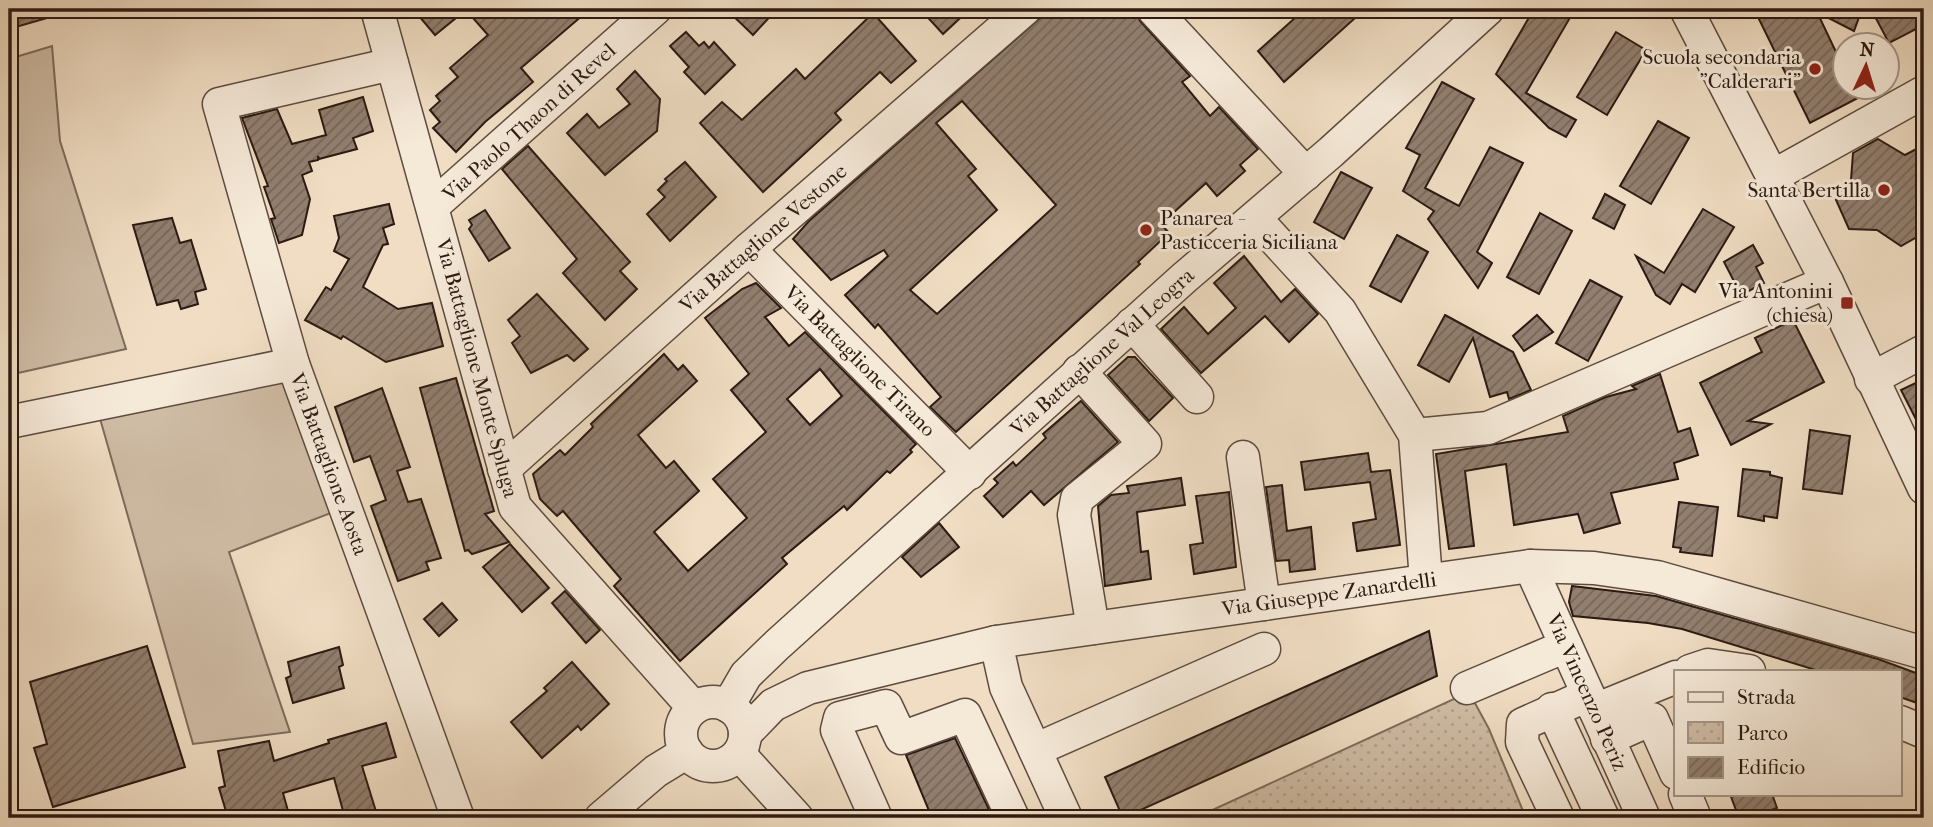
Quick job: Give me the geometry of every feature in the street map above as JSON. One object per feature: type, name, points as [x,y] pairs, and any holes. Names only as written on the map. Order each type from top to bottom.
[{"type":"street","name":"Via Battaglione Monte Spluga","points":[[377,9],[514,507],[694,708]]},
{"type":"street","name":"Via Paolo Thaon di Revel","points":[[433,206],[655,9]]},
{"type":"street","name":"Via Battaglione Vestone","points":[[504,470],[749,249],[1025,9]]},
{"type":"street","points":[[1153,9],[1306,174]]},
{"type":"street","name":"Via Battaglione Val Leogra","points":[[728,706],[746,675],[1132,324],[1306,174],[1488,9]]},
{"type":"street","points":[[1686,9],[1827,282],[1924,488]]},
{"type":"street","name":"Via Battaglione Aosta","points":[[392,64],[219,104],[293,364],[458,818]]},
{"type":"street","points":[[1773,176],[1924,92]]},
{"type":"street","points":[[1255,218],[1340,311],[1415,435],[1426,580]]},
{"type":"street","name":"Via Battaglione Tirano","points":[[749,249],[970,473]]},
{"type":"street","points":[[1415,435],[1488,428],[1827,282]]},
{"type":"street","points":[[1132,324],[1197,397]]},
{"type":"street","points":[[1871,379],[1924,351]]},
{"type":"street","points":[[9,422],[293,364]]},
{"type":"street","points":[[1079,372],[1145,444],[1077,499],[1074,514],[1093,628]]},
{"type":"street","points":[[1243,457],[1264,604]]},
{"type":"street","name":"Via Giuseppe Zanardelli","points":[[742,744],[773,705],[808,688],[996,642],[1530,566],[1594,568],[1657,577],[1924,653]]},
{"type":"street","name":"Via Vincenzo Periz","points":[[1530,566],[1644,818]]},
{"type":"street","points":[[996,642],[1006,687],[1066,818]]},
{"type":"street","points":[[1467,688],[1566,646]]},
{"type":"street","points":[[1035,750],[1264,649]]},
{"type":"street","points":[[1693,670],[1708,665],[1742,670]]},
{"type":"street","points":[[1596,715],[1674,678]]},
{"type":"street","points":[[711,702],[728,706],[743,723],[742,744],[727,763],[712,766],[698,762],[687,752],[682,729],[694,708],[711,702]]},
{"type":"street","points":[[876,818],[837,730],[840,718],[886,706],[901,738],[965,715],[1013,818]]},
{"type":"street","points":[[1552,709],[1604,818]]},
{"type":"street","points":[[1558,818],[1522,742],[1523,724],[1552,709],[1652,719],[1674,768]]},
{"type":"street","points":[[1902,723],[1924,732]]},
{"type":"street","points":[[742,744],[797,818]]},
{"type":"street","points":[[601,818],[656,771],[687,752]]},
{"type":"street","points":[[1686,796],[1695,818]]},
{"type":"green space","points":[[52,46],[60,141],[126,349],[9,375],[9,59]]},
{"type":"green space","points":[[285,376],[331,513],[229,552],[290,732],[193,744],[99,415]]},
{"type":"green space","points":[[1469,692],[1489,729],[1526,818],[1195,818]]},
{"type":"building","points":[[9,9],[61,9],[61,14],[9,29]]},
{"type":"building","points":[[413,9],[590,9],[521,68],[533,82],[485,122],[456,152],[433,128],[440,122],[430,110],[440,101],[436,96],[458,77],[450,68],[488,35],[466,10],[435,35]]},
{"type":"building","points":[[726,9],[777,9],[753,35]]},
{"type":"building","points":[[920,9],[970,9],[943,34]]},
{"type":"building","points":[[1050,9],[1135,9],[1140,21],[1190,76],[1182,82],[1210,116],[1219,107],[1258,149],[1240,165],[1245,171],[1217,196],[1206,183],[1161,224],[1169,233],[1138,262],[1140,264],[956,432],[930,407],[941,397],[878,324],[875,328],[845,295],[888,256],[884,250],[831,280],[793,239],[809,221]],"holes":[[[962,101],[1056,205],[937,314],[910,290],[997,210],[968,176],[976,169],[936,123]]]},
{"type":"building","points":[[1305,9],[1365,9],[1284,82],[1258,51]]},
{"type":"building","points":[[1534,9],[1575,9],[1526,93],[1576,120],[1566,137],[1549,128],[1496,74]]},
{"type":"building","points":[[1754,9],[1862,9],[1854,31],[1817,12],[1832,44],[1832,102],[1850,102],[1810,123]]},
{"type":"building","points":[[1871,9],[1924,9],[1924,25],[1902,36],[1902,32],[1883,32]]},
{"type":"building","points":[[873,13],[916,61],[891,83],[880,72],[835,113],[841,120],[763,192],[700,123],[722,102],[742,120],[796,69],[805,79]]},
{"type":"building","points":[[686,32],[699,46],[704,42],[709,48],[714,42],[735,65],[705,94],[684,72],[689,67],[670,46]]},
{"type":"building","points":[[1616,32],[1646,50],[1607,115],[1577,97]]},
{"type":"building","points":[[635,71],[660,99],[657,131],[605,175],[567,133],[587,114],[599,128],[630,104],[617,89]]},
{"type":"building","points":[[1442,82],[1474,99],[1425,188],[1459,206],[1490,147],[1523,163],[1477,252],[1492,263],[1478,288],[1428,219],[1434,211],[1403,191],[1420,155],[1406,148]]},
{"type":"building","points":[[363,97],[373,131],[353,138],[357,149],[319,159],[318,156],[318,160],[309,162],[312,171],[302,175],[310,199],[302,235],[279,243],[271,219],[275,218],[264,187],[268,186],[242,118],[277,109],[292,144],[326,135],[319,110]]},
{"type":"building","points":[[1658,121],[1689,138],[1651,204],[1620,186]]},
{"type":"building","name":"Santa Bertilla","points":[[1878,139],[1905,155],[1924,145],[1924,233],[1901,246],[1877,230],[1849,229],[1836,200],[1851,180],[1853,153]]},
{"type":"building","points":[[528,146],[630,262],[620,271],[637,289],[605,320],[563,273],[577,259],[502,169]]},
{"type":"building","points":[[685,162],[716,197],[670,241],[647,214],[665,197],[658,190],[667,181],[665,179]]},
{"type":"building","points":[[1341,172],[1372,188],[1344,239],[1314,222]]},
{"type":"building","points":[[1605,194],[1625,205],[1614,229],[1593,218]]},
{"type":"building","points":[[389,204],[394,224],[383,228],[388,244],[383,245],[363,287],[398,309],[432,303],[443,346],[386,362],[343,336],[341,339],[305,320],[326,287],[331,290],[349,259],[334,251],[339,238],[334,216]]},
{"type":"building","points":[[1703,209],[1734,227],[1695,292],[1682,284],[1670,304],[1656,295],[1636,256],[1664,273]]},
{"type":"building","points":[[485,210],[510,248],[489,261],[469,229],[472,225],[469,220]]},
{"type":"building","points":[[1540,213],[1572,231],[1539,294],[1507,277]]},
{"type":"building","points":[[172,218],[180,243],[191,240],[206,289],[195,292],[198,304],[181,309],[178,300],[157,305],[133,225]]},
{"type":"building","points":[[1397,235],[1428,252],[1401,302],[1370,286]]},
{"type":"building","points":[[1753,245],[1763,263],[1756,267],[1764,283],[1741,295],[1724,262]]},
{"type":"building","points":[[1244,256],[1281,302],[1295,289],[1318,314],[1289,342],[1265,316],[1201,373],[1161,329],[1184,307],[1208,334],[1236,308],[1214,283]]},
{"type":"building","points":[[1590,280],[1622,297],[1588,361],[1556,343]]},
{"type":"building","points":[[756,283],[781,308],[765,317],[789,346],[805,332],[916,444],[910,450],[912,452],[890,473],[887,471],[847,510],[844,506],[782,558],[787,564],[680,661],[614,586],[621,579],[563,511],[557,516],[540,499],[533,474],[560,450],[565,455],[593,427],[591,424],[664,354],[678,370],[683,365],[697,381],[638,435],[666,468],[674,461],[699,491],[654,532],[688,571],[747,518],[713,479],[766,432],[731,390],[749,374],[705,318],[742,289]],"holes":[[[820,369],[842,396],[810,425],[787,399]]]},
{"type":"building","points":[[537,294],[588,349],[574,361],[567,355],[531,373],[512,343],[520,336],[508,320]]},
{"type":"building","points":[[1445,315],[1513,352],[1531,390],[1509,399],[1507,392],[1490,397],[1473,338],[1449,382],[1418,365]]},
{"type":"building","points":[[1537,315],[1553,332],[1524,351],[1513,336]]},
{"type":"building","points":[[1793,320],[1824,382],[1748,421],[1771,424],[1731,445],[1700,383],[1762,352],[1755,338]]},
{"type":"building","points":[[1128,357],[1135,357],[1173,398],[1149,421],[1108,375]]},
{"type":"building","points":[[1660,374],[1678,432],[1690,428],[1698,455],[1674,463],[1678,479],[1611,493],[1620,523],[1584,533],[1578,514],[1514,525],[1506,464],[1465,471],[1474,546],[1449,549],[1436,454],[1568,432],[1563,416],[1606,397],[1636,389],[1632,386]]},
{"type":"building","points":[[456,378],[494,511],[485,514],[509,542],[472,554],[468,550],[465,551],[420,388]]},
{"type":"building","points":[[1924,379],[1924,435],[1901,390]]},
{"type":"building","points":[[382,388],[410,467],[397,471],[408,502],[421,499],[441,558],[426,562],[429,570],[398,581],[371,506],[386,500],[370,456],[354,462],[335,407]]},
{"type":"building","points":[[1081,401],[1118,442],[1044,505],[1031,491],[1003,517],[984,496],[998,483],[994,479],[1013,462],[1016,466],[1046,438],[1043,434]]},
{"type":"building","points":[[1810,430],[1850,436],[1842,494],[1803,489]]},
{"type":"building","points":[[1368,453],[1371,472],[1390,470],[1400,545],[1357,551],[1353,523],[1376,519],[1370,482],[1305,490],[1301,462]]},
{"type":"building","points":[[1743,469],[1770,472],[1770,475],[1782,478],[1777,518],[1764,516],[1764,521],[1738,516]]},
{"type":"building","points":[[1181,478],[1185,505],[1137,512],[1141,552],[1148,551],[1151,579],[1105,586],[1098,506],[1111,495],[1129,493],[1127,486]]},
{"type":"building","points":[[1282,485],[1287,531],[1311,527],[1315,569],[1290,572],[1289,560],[1276,561],[1266,487]]},
{"type":"building","points":[[1229,492],[1236,567],[1194,574],[1190,545],[1203,543],[1196,496]]},
{"type":"building","points":[[1679,502],[1718,507],[1712,556],[1680,552],[1681,548],[1673,547]]},
{"type":"building","points":[[939,523],[959,547],[921,577],[902,557]]},
{"type":"building","points":[[510,544],[549,588],[522,612],[483,567]]},
{"type":"building","points":[[1572,586],[1656,596],[1878,659],[1924,676],[1924,686],[1917,703],[1902,698],[1902,670],[1816,670],[1682,629],[1573,616],[1569,602]]},
{"type":"building","points":[[565,591],[600,630],[586,643],[552,603]]},
{"type":"building","points":[[442,603],[457,620],[439,636],[424,619]]},
{"type":"building","points":[[1429,631],[1437,676],[1123,818],[1105,777]]},
{"type":"building","points":[[147,646],[185,767],[53,807],[34,748],[47,744],[30,682]]},
{"type":"building","points":[[339,647],[343,665],[339,667],[344,688],[293,703],[286,678],[291,676],[288,662]]},
{"type":"building","points":[[572,662],[609,704],[581,730],[578,726],[542,758],[511,722],[547,691],[544,688]]},
{"type":"building","points":[[386,723],[396,757],[362,766],[378,818],[345,818],[334,778],[283,793],[290,818],[228,818],[219,788],[225,786],[218,751],[269,741],[274,761],[329,743],[328,740]]},
{"type":"building","points":[[955,738],[993,818],[932,818],[906,755]]},
{"type":"building","points":[[1731,796],[1773,796],[1777,808],[1749,818],[1739,818]]},
{"type":"place","name":"Scuola secondaria \"Calderari\"","points":[[1815,69]]},
{"type":"place","name":"Santa Bertilla","points":[[1884,190]]},
{"type":"place","name":"Panarea - Pasticceria Siciliana","points":[[1146,230]]},
{"type":"place","name":"Via Antonini (chiesa)","points":[[1847,303]]}]
